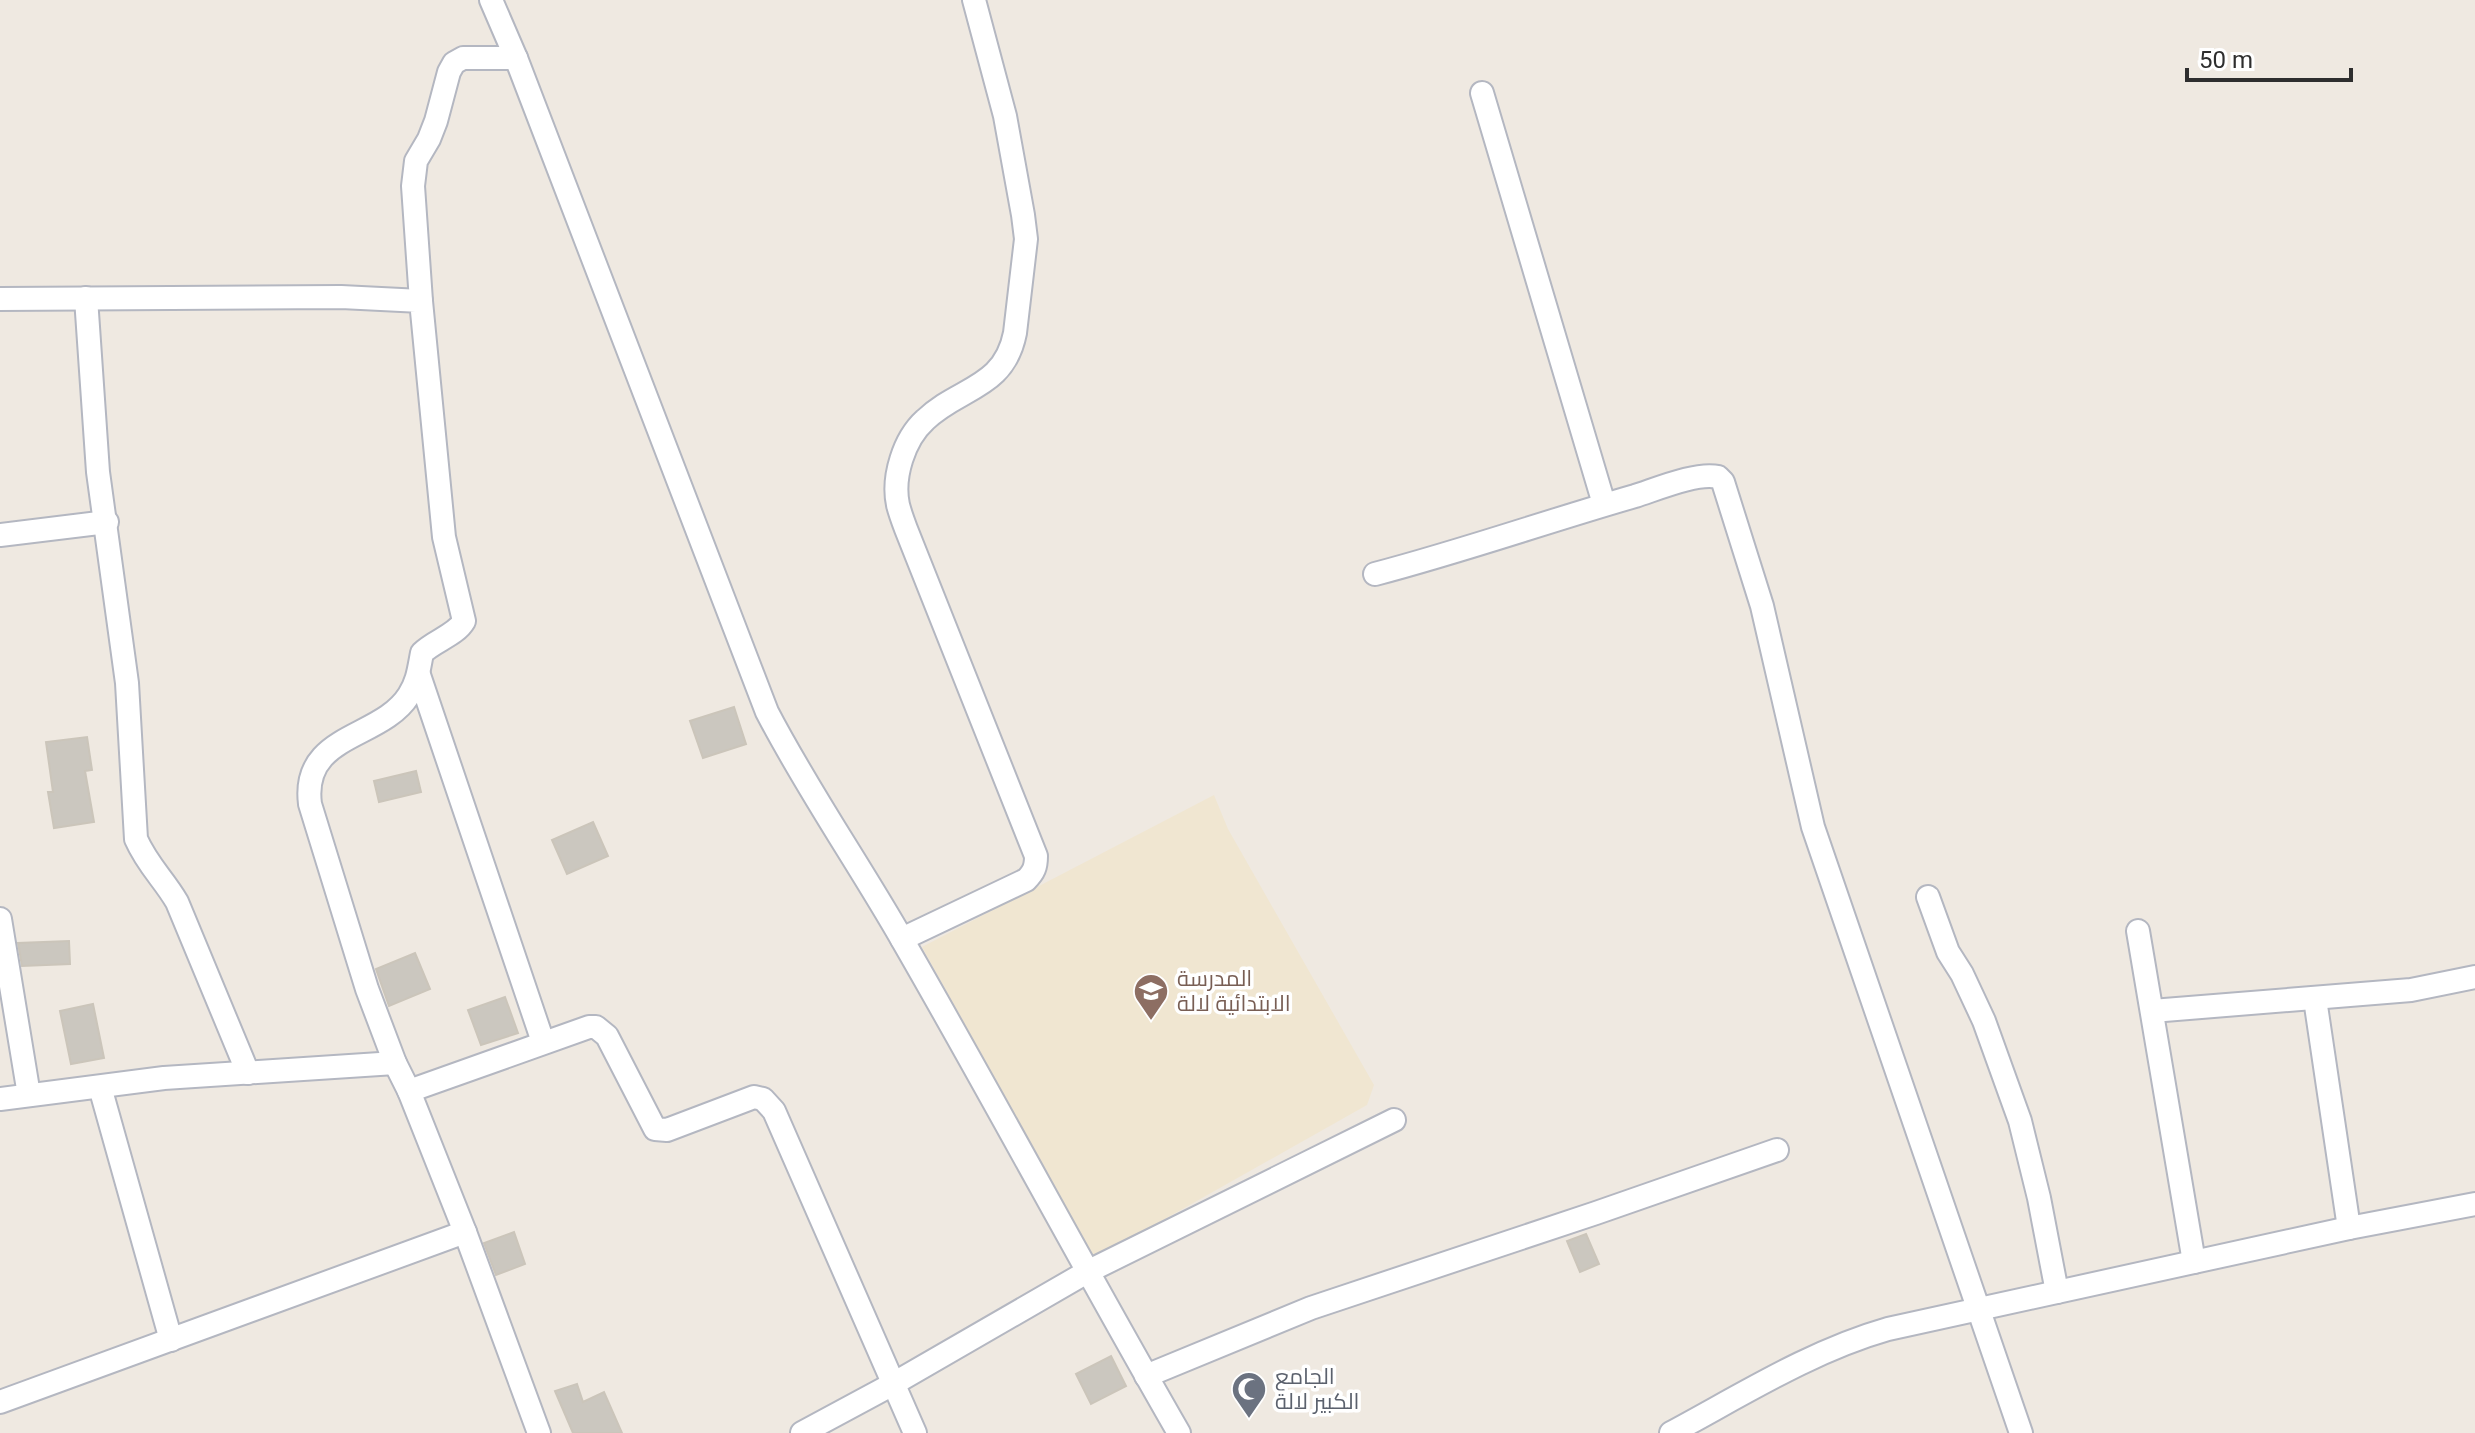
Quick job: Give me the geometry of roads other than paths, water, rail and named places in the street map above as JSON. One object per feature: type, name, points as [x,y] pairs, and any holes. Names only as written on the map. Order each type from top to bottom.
[{"type":"street","points":[[491,0],[767,712],[902,939],[1179,1433]]},
{"type":"street","points":[[902,939],[1026,880],[1036,865],[1036,856],[906,529],[897,491],[897,476],[911,436],[925,419],[997,372],[1006,360],[1015,333],[1026,239],[1005,116],[974,0]]},
{"type":"street","points":[[516,58],[463,58],[454,63],[429,139],[416,161],[413,186],[444,537],[464,621],[422,653],[419,675],[401,704],[385,718],[335,745],[325,754],[309,782],[308,793],[367,989],[465,1232],[539,1433]]},
{"type":"street","points":[[1482,93],[1604,504]]},
{"type":"street","points":[[0,299],[341,297],[421,301]]},
{"type":"street","points":[[86,298],[98,472],[127,683],[136,839],[145,859],[177,902],[248,1073]]},
{"type":"street","points":[[1375,574],[1508,536],[1604,504],[1708,476],[1718,477],[1723,482],[1762,606],[1813,827],[2021,1433]]},
{"type":"street","points":[[0,535],[107,522]]},
{"type":"street","points":[[419,675],[543,1042]]},
{"type":"street","points":[[1928,897],[1948,952],[1984,1021],[2016,1108],[2039,1198],[2057,1292]]},
{"type":"street","points":[[0,919],[29,1095]]},
{"type":"street","points":[[2138,931],[2194,1262]]},
{"type":"street","points":[[2152,1011],[2411,990],[2475,977]]},
{"type":"street","points":[[2315,999],[2349,1228]]},
{"type":"street","points":[[409,1091],[543,1042],[596,1027],[607,1036],[650,1123],[660,1131],[754,1097],[769,1103],[915,1433]]},
{"type":"street","points":[[0,1099],[164,1078],[395,1063]]},
{"type":"street","points":[[100,1087],[171,1340]]},
{"type":"street","points":[[802,1433],[1087,1272],[1394,1120]]},
{"type":"street","points":[[1146,1376],[1311,1308],[1777,1150]]},
{"type":"street","points":[[1671,1433],[1799,1363],[1854,1338],[2349,1228],[2475,1204]]},
{"type":"street","points":[[1,1394],[171,1340],[465,1232]]},
{"type":"place","name":"المدرسة الابتدائية لالة","points":[[1151,1022]]},
{"type":"place","name":"الجامع الكبير لالة","points":[[1249,1420]]}]
